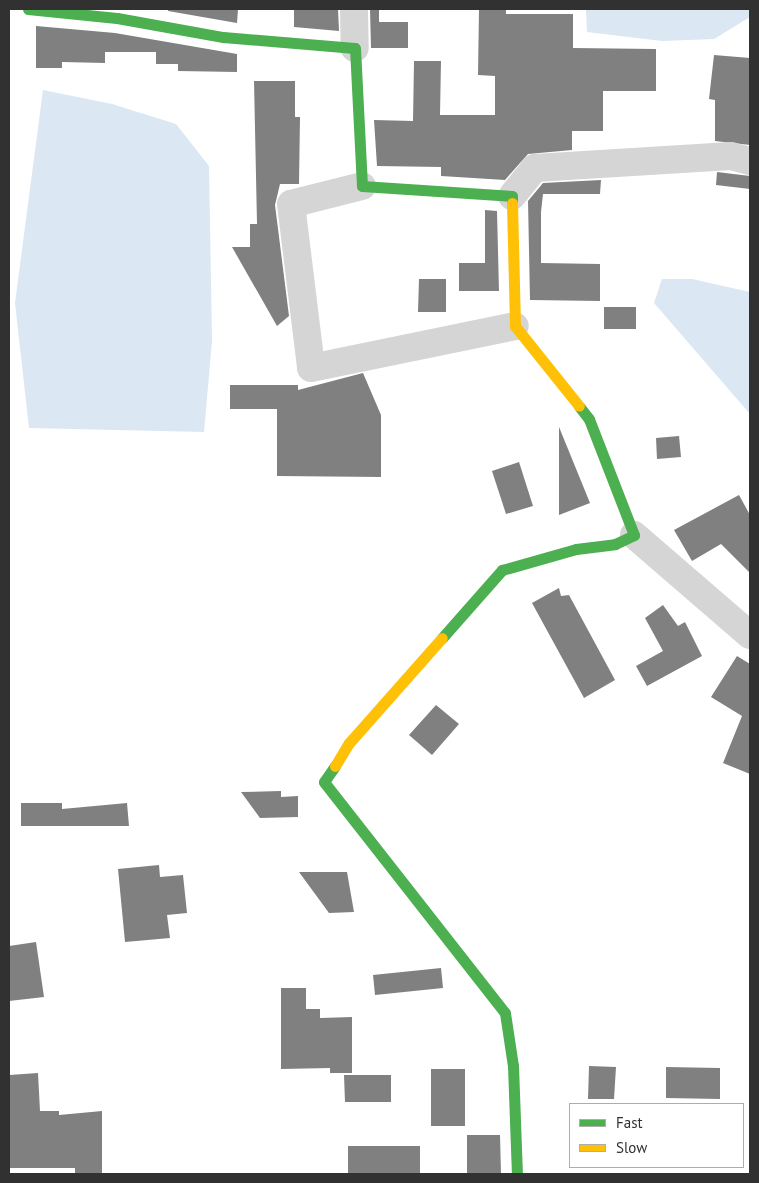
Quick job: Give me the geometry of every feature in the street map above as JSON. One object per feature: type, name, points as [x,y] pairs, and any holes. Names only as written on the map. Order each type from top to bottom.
[{"type":"street","points":[[28,9],[117,18],[223,37],[355,48]]},
{"type":"street","points":[[354,9],[362,186]]},
{"type":"street","points":[[750,161],[731,156],[535,168],[512,196],[515,326],[589,419],[634,535],[750,636]]},
{"type":"street","points":[[512,196],[362,186],[291,204],[311,368],[515,326]]},
{"type":"street","points":[[517,1174],[513,1066],[505,1012],[324,782],[349,743],[502,570],[576,549],[615,544],[634,535]]},
{"type":"shaded area","points":[[586,9],[750,9],[750,17],[714,39],[662,41],[587,32]]},
{"type":"shaded area","points":[[43,90],[112,104],[176,124],[209,166],[212,341],[204,432],[29,428],[15,303]]},
{"type":"shaded area","points":[[662,279],[692,279],[750,292],[750,414],[654,303]]},
{"type":"building","points":[[168,9],[238,9],[237,23],[168,11]]},
{"type":"building","points":[[294,9],[338,9],[339,31],[294,27]]},
{"type":"building","points":[[370,9],[379,9],[379,22],[408,22],[408,48],[371,48]]},
{"type":"building","points":[[479,9],[506,9],[506,14],[573,14],[573,48],[656,49],[656,91],[603,91],[603,131],[572,131],[572,150],[528,154],[505,180],[441,176],[441,167],[377,166],[374,120],[413,121],[414,61],[441,61],[440,115],[495,115],[495,76],[478,75]]},
{"type":"building","points":[[36,26],[115,33],[237,54],[237,72],[178,71],[178,64],[156,64],[156,52],[105,52],[105,63],[62,62],[62,68],[36,68]]},
{"type":"building","points":[[714,55],[750,58],[750,145],[715,141],[715,100],[709,99]]},
{"type":"building","points":[[254,81],[295,81],[295,117],[300,117],[299,184],[280,184],[275,205],[289,316],[277,326],[232,247],[250,247],[250,224],[257,224]]},
{"type":"building","points":[[717,172],[750,176],[750,189],[716,185]]},
{"type":"building","points":[[601,180],[600,194],[543,194],[541,212],[541,263],[600,264],[600,301],[530,300],[528,201],[543,183]]},
{"type":"building","points":[[485,210],[497,211],[499,291],[459,291],[459,263],[485,263]]},
{"type":"building","points":[[419,279],[446,279],[446,312],[418,312]]},
{"type":"building","points":[[604,307],[636,307],[636,329],[604,329]]},
{"type":"building","points":[[363,373],[381,415],[381,477],[277,476],[277,409],[230,409],[230,385],[298,385],[298,390]]},
{"type":"building","points":[[559,427],[590,503],[559,515]]},
{"type":"building","points":[[679,436],[681,457],[657,459],[656,438]]},
{"type":"building","points":[[519,462],[533,506],[506,514],[492,471]]},
{"type":"building","points":[[739,495],[750,515],[750,573],[721,544],[692,561],[674,530]]},
{"type":"building","points":[[559,588],[561,596],[569,595],[615,680],[584,698],[532,603]]},
{"type":"building","points":[[663,605],[678,626],[685,622],[702,656],[647,686],[636,666],[663,651],[645,618]]},
{"type":"building","points":[[737,656],[750,664],[750,774],[723,763],[742,716],[711,697]]},
{"type":"building","points":[[436,705],[459,724],[432,755],[409,735]]},
{"type":"building","points":[[281,791],[281,797],[298,796],[298,817],[260,818],[241,792]]},
{"type":"building","points":[[21,803],[62,803],[62,809],[127,803],[129,826],[21,826]]},
{"type":"building","points":[[159,865],[160,877],[183,875],[187,913],[167,915],[170,938],[125,942],[118,869]]},
{"type":"building","points":[[299,872],[347,872],[354,912],[329,913]]},
{"type":"building","points":[[36,942],[44,997],[9,1001],[9,946]]},
{"type":"building","points":[[441,968],[443,988],[375,995],[373,975]]},
{"type":"building","points":[[281,988],[306,988],[306,1009],[320,1009],[320,1018],[352,1017],[352,1073],[330,1073],[330,1068],[281,1069]]},
{"type":"building","points":[[589,1066],[616,1067],[614,1099],[588,1099]]},
{"type":"building","points":[[666,1067],[720,1068],[720,1099],[666,1098]]},
{"type":"building","points":[[431,1069],[465,1069],[465,1126],[431,1126]]},
{"type":"building","points":[[38,1073],[40,1111],[59,1111],[59,1115],[102,1111],[102,1174],[75,1174],[75,1168],[9,1168],[9,1075]]},
{"type":"building","points":[[344,1075],[391,1075],[391,1102],[345,1102]]},
{"type":"building","points":[[467,1135],[500,1135],[501,1174],[467,1174]]},
{"type":"building","points":[[348,1146],[420,1146],[420,1174],[348,1174]]},
{"type":"traffic: fast","points":[[28,9],[117,18],[223,37],[355,48],[362,186],[512,196],[512,203]]},
{"type":"traffic: fast","points":[[442,638],[502,570],[576,549],[615,544],[634,535],[589,419],[579,406]]},
{"type":"traffic: fast","points":[[335,766],[324,782],[505,1013],[513,1066],[517,1174]]},
{"type":"traffic: slow","points":[[512,203],[515,326],[579,406]]},
{"type":"traffic: slow","points":[[335,766],[349,743],[442,638]]}]
